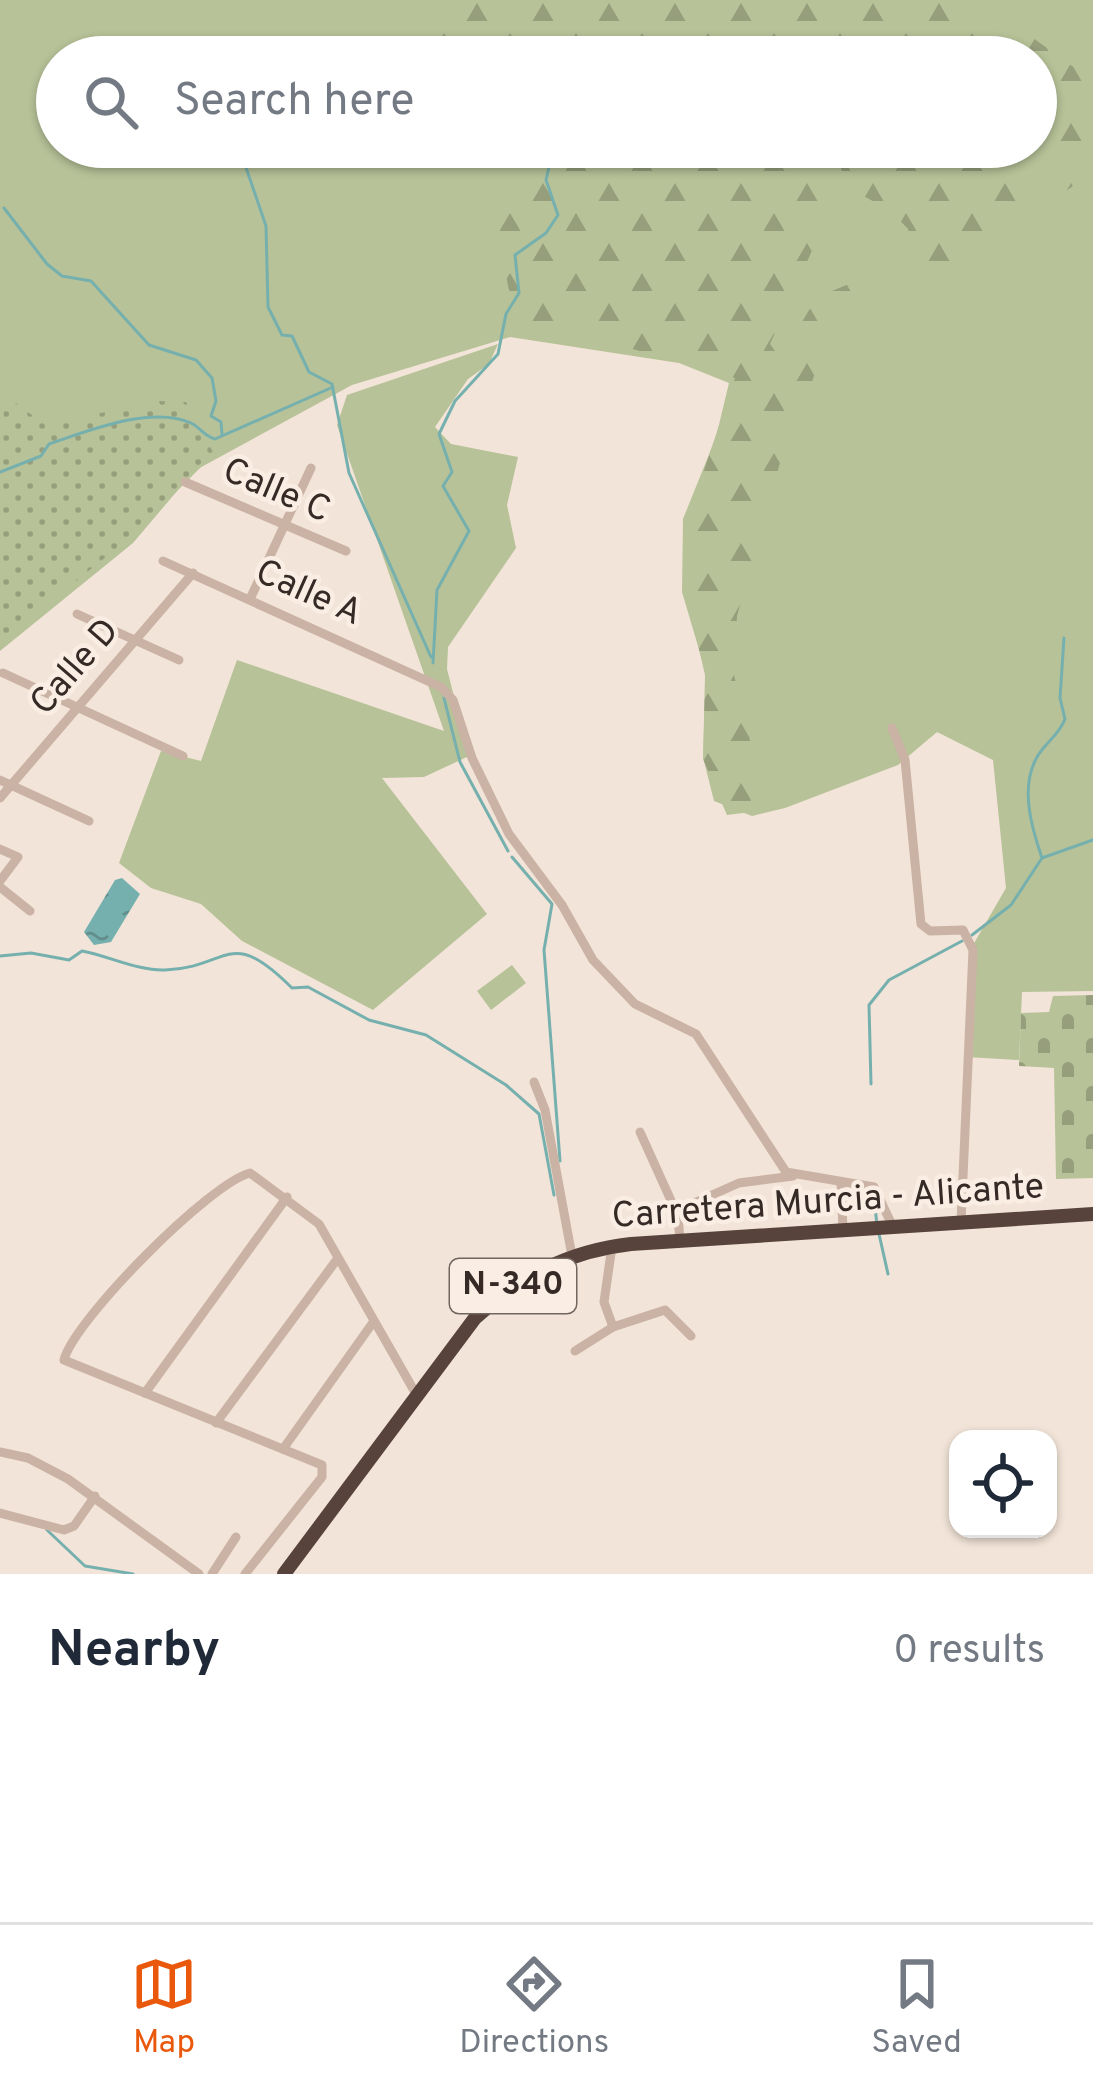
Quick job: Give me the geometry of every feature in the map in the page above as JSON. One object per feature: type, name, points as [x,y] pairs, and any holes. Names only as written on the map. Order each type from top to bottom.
[{"type":"highway","name":"Carretera Murcia - Alicante","points":[[284,1574],[416,1394],[495,1300],[572,1256],[612,1246],[1093,1214]]},
{"type":"street","points":[[250,598],[311,469]]},
{"type":"street","name":"Calle C","points":[[185,482],[346,551]]},
{"type":"street","name":"Calle A","points":[[163,561],[430,680],[453,700],[472,758],[509,834],[562,904],[593,960],[635,1004],[696,1034],[781,1166],[793,1176]]},
{"type":"street","name":"Calle D","points":[[0,798],[6,782],[193,573]]},
{"type":"street","points":[[76,614],[179,660]]},
{"type":"street","points":[[3,673],[183,756]]},
{"type":"street","points":[[892,728],[905,760],[921,924],[930,931],[963,930],[973,950],[961,1222]]},
{"type":"street","points":[[6,782],[89,820]]},
{"type":"street","points":[[0,849],[18,857],[0,884],[30,911]]},
{"type":"street","points":[[534,1082],[545,1110],[572,1256]]},
{"type":"street","points":[[640,1132],[676,1211],[680,1241]]},
{"type":"street","points":[[245,1574],[322,1477],[322,1465],[64,1360],[66,1350],[107,1295],[163,1238],[241,1175],[258,1176],[319,1224],[416,1394]]},
{"type":"street","points":[[676,1211],[739,1183],[793,1176],[874,1187],[884,1227]]},
{"type":"street","points":[[841,1181],[844,1230]]},
{"type":"street","points":[[145,1393],[286,1197]]},
{"type":"street","points":[[612,1246],[604,1305],[613,1327]]},
{"type":"street","points":[[215,1423],[328,1265],[338,1258]]},
{"type":"street","points":[[575,1351],[613,1327],[668,1310],[691,1336]]},
{"type":"street","points":[[283,1449],[374,1322]]},
{"type":"street","points":[[0,1452],[28,1459],[95,1496],[199,1574]]},
{"type":"street","points":[[0,1513],[64,1530],[74,1526],[95,1496]]},
{"type":"street","points":[[212,1574],[236,1537]]},
{"type":"green space","points":[[0,0],[1093,0],[1093,991],[1022,992],[1019,1060],[967,1057],[973,945],[1006,888],[993,760],[937,732],[898,765],[785,808],[752,816],[714,801],[703,757],[706,673],[682,592],[683,519],[716,437],[729,383],[679,363],[510,337],[352,385],[194,471],[133,543],[0,651]]},
{"type":"green space","points":[[486,0],[951,0],[968,20],[1026,36],[428,36],[422,32],[458,8]]},
{"type":"green space","points":[[1057,55],[1093,81],[1093,172],[1063,193],[1053,168],[1057,168]]},
{"type":"green space","points":[[522,168],[819,168],[819,235],[770,344],[780,358],[817,297],[901,263],[897,281],[844,315],[818,363],[805,404],[778,438],[783,452],[737,616],[734,675],[750,740],[751,812],[727,815],[703,759],[705,675],[688,602],[687,521],[735,378],[530,320],[509,290],[495,222]]},
{"type":"green space","points":[[841,168],[1021,168],[1046,183],[992,253],[947,283],[919,273],[908,229],[891,211],[849,188]]},
{"type":"green space","points":[[498,344],[489,364],[468,379],[435,427],[451,444],[518,457],[507,505],[516,548],[448,647],[447,669],[469,756],[424,777],[382,778],[487,914],[373,1010],[242,941],[201,904],[151,888],[119,863],[161,751],[201,761],[237,660],[444,731],[337,425],[347,395]]},
{"type":"green space","points":[[4,394],[45,425],[157,401],[186,402],[214,454],[132,536],[0,642]]},
{"type":"green space","points":[[512,965],[526,983],[491,1010],[477,991]]},
{"type":"green space","points":[[1093,995],[1093,1178],[1056,1179],[1054,1068],[1019,1066],[1021,1013],[1049,1012],[1053,996]]},
{"type":"water","points":[[122,878],[140,894],[111,942],[94,945],[84,932],[115,880]]},
{"type":"waterway","points":[[246,168],[266,226],[268,307],[282,335],[292,336],[309,372],[332,384],[349,473],[431,657]]},
{"type":"waterway","points":[[433,663],[437,590],[469,531],[443,486],[452,472],[439,434],[455,401],[498,354],[506,314],[519,293],[515,255],[546,233],[558,215],[546,180],[549,168]]},
{"type":"waterway","points":[[4,208],[47,264],[62,276],[91,281],[149,345],[196,360],[212,378],[216,401],[211,416],[221,422],[222,434]]},
{"type":"waterway","points":[[0,472],[41,456],[49,444],[139,418],[175,418],[215,439],[333,387]]},
{"type":"waterway","points":[[1042,858],[1031,822],[1029,783],[1039,754],[1065,719],[1060,698],[1064,638]]},
{"type":"waterway","points":[[444,698],[460,762],[508,851]]},
{"type":"waterway","points":[[972,935],[1011,905],[1042,858],[1093,840]]},
{"type":"waterway","points":[[512,857],[552,904],[544,950],[560,1161]]},
{"type":"waterway","points":[[871,1084],[869,1005],[889,980],[962,941]]},
{"type":"waterway","points":[[0,956],[31,953],[69,960],[82,951],[165,970],[229,954],[254,958],[292,988],[308,987],[369,1020],[426,1035],[506,1085],[539,1114],[554,1195]]},
{"type":"waterway","points":[[874,1198],[877,1225]]},
{"type":"waterway","points":[[879,1234],[888,1274]]},
{"type":"waterway","points":[[47,1530],[85,1566],[133,1574]]}]
